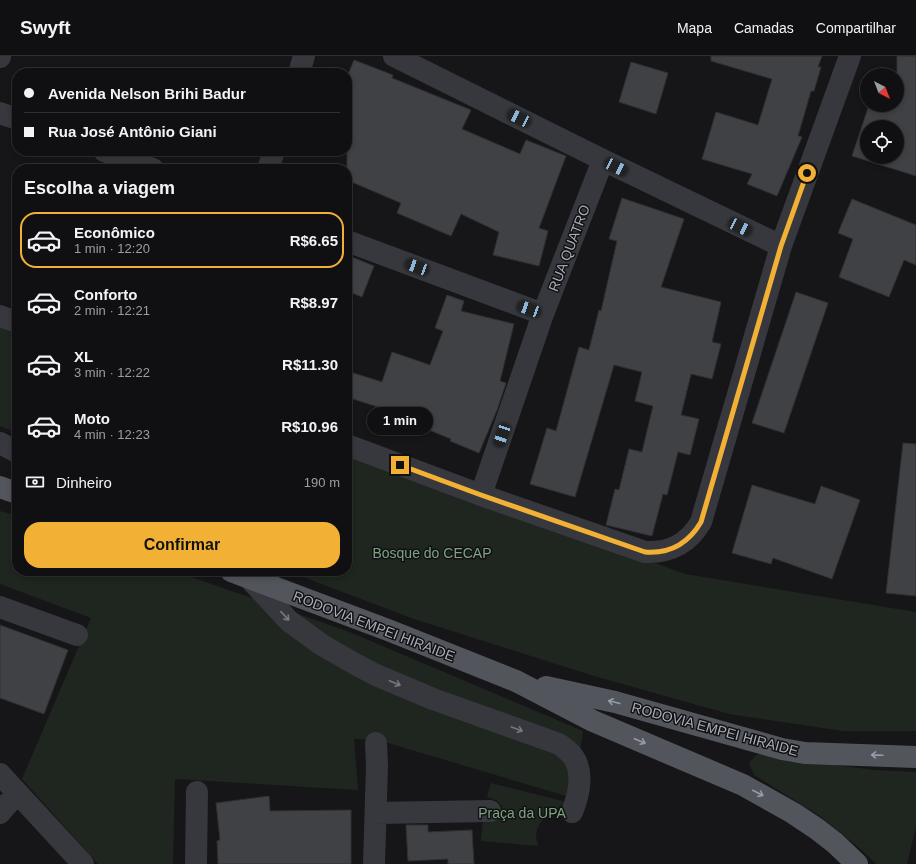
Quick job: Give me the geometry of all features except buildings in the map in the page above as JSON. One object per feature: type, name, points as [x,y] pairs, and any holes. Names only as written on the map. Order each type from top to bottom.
[{"type":"main road","points":[[0,487],[12,491]]},
{"type":"main road","name":"RODOVIA EMPEI HIRAIDE","points":[[247,576],[516,681],[593,720],[743,785],[817,829],[835,843],[857,864]]},
{"type":"main road","name":"RODOVIA EMPEI HIRAIDE","points":[[516,681],[615,702],[782,749],[805,753],[916,757]]},
{"type":"street","points":[[300,68],[304,56]]},
{"type":"street","points":[[394,56],[603,160],[781,246]]},
{"type":"street","points":[[352,447],[481,495],[645,552],[663,552],[686,541],[695,532],[701,522],[781,246],[850,56]]},
{"type":"street","points":[[0,113],[12,117]]},
{"type":"street","points":[[118,156],[139,164]]},
{"type":"street","name":"RUA QUATRO","points":[[481,495],[543,314],[603,160]]},
{"type":"street","points":[[352,243],[543,314]]},
{"type":"street","points":[[0,316],[12,320]]},
{"type":"street","points":[[0,443],[12,449]]},
{"type":"street","points":[[242,576],[289,621],[322,644],[376,675],[432,699],[559,744],[572,755],[580,780],[578,798],[572,812]]},
{"type":"street","points":[[0,607],[77,635]]},
{"type":"street","points":[[374,864],[377,766],[376,743]]},
{"type":"street","points":[[0,774],[83,864]]},
{"type":"street","points":[[196,864],[197,792]]},
{"type":"street","points":[[0,813],[17,793]]},
{"type":"street","points":[[376,813],[490,811]]},
{"type":"green space","points":[[0,322],[12,326],[12,431],[0,426]]},
{"type":"green space","name":"Bosque do CECAP","points":[[352,451],[685,574],[916,612],[916,731],[843,731],[729,714],[594,676],[411,618],[301,576],[352,576]]},
{"type":"green space","points":[[0,511],[12,515],[12,576],[188,576],[347,631],[583,731],[573,798],[378,740],[354,739],[358,790],[175,779],[173,864],[98,864],[22,779],[91,618],[0,584]]},
{"type":"green space","points":[[766,753],[804,761],[875,770],[916,772],[916,827],[907,864],[876,864],[864,852],[820,816],[754,775],[749,763],[756,755]]},
{"type":"green space","name":"Praça da UPA","points":[[491,783],[566,802],[541,822],[536,834],[538,846],[481,841],[483,819],[499,815],[502,810],[502,806],[496,800],[487,797]]},
{"type":"route","points":[[400,465],[645,552],[663,552],[686,541],[695,532],[701,522],[781,246],[807,173]]}]
